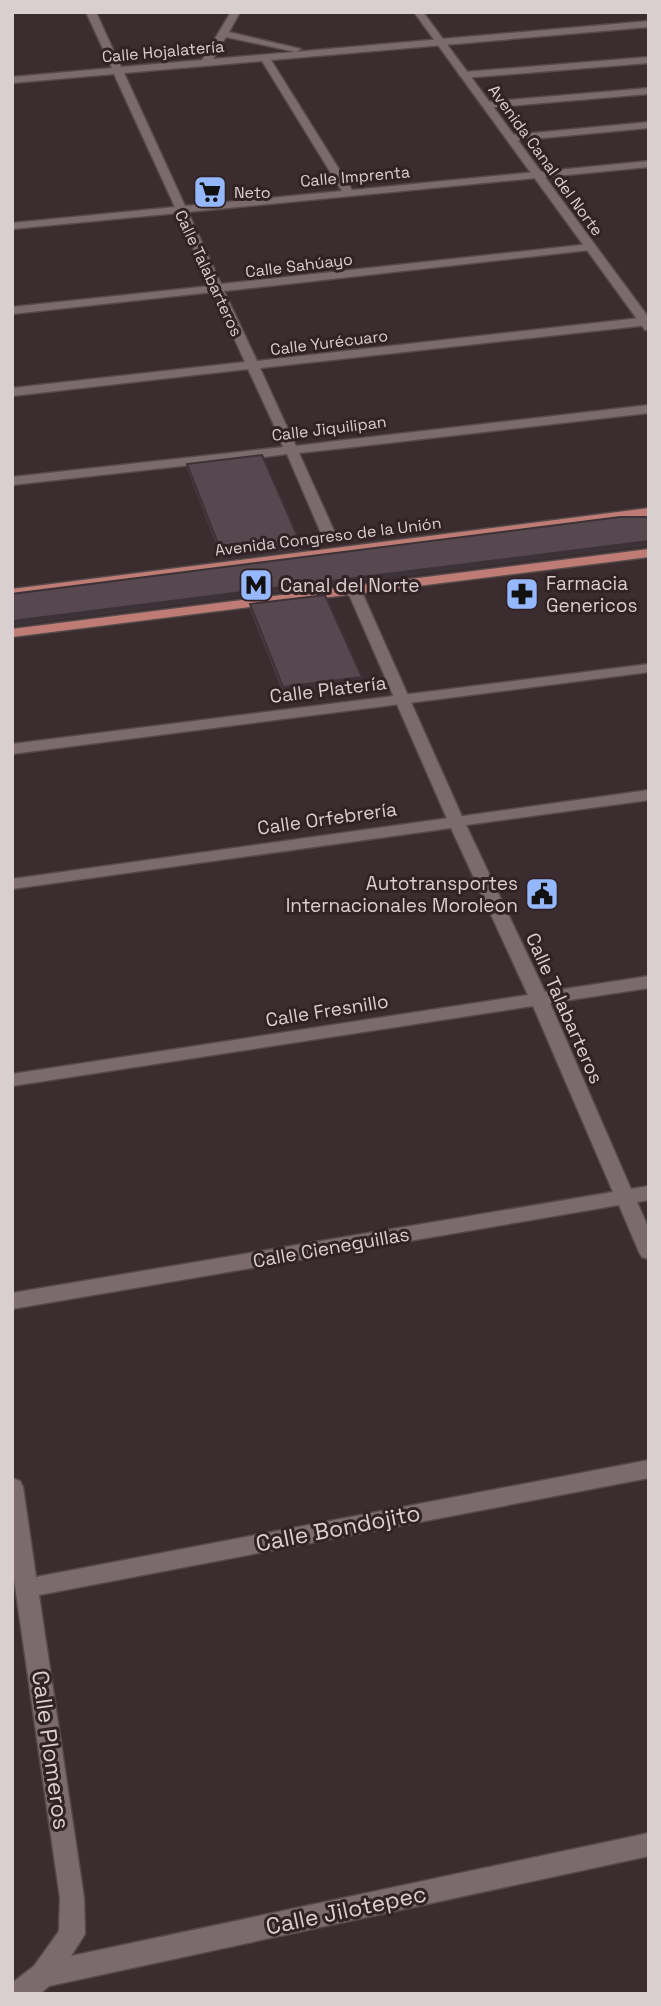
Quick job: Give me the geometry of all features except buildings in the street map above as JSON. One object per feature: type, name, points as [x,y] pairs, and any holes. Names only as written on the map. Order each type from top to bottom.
[{"type":"main road","name":"Avenida Congreso de la Unión","points":[[12,593],[649,512]]},
{"type":"main road","points":[[12,633],[649,553]]},
{"type":"street","name":"Calle Talabarteros","points":[[91,12],[328,533]]},
{"type":"street","points":[[205,64],[236,12]]},
{"type":"street","name":"Avenida Canal del Norte","points":[[418,12],[511,138],[534,175],[647,323]]},
{"type":"street","name":"Calle Hojalatería","points":[[12,80],[649,24]]},
{"type":"street","name":"Calle Hojalatería","points":[[224,34],[316,54]]},
{"type":"street","points":[[265,58],[348,192]]},
{"type":"street","points":[[464,75],[649,60]]},
{"type":"street","points":[[486,105],[649,91]]},
{"type":"street","points":[[511,138],[649,125]]},
{"type":"street","name":"Calle Imprenta","points":[[12,226],[649,164]]},
{"type":"street","name":"Calle Sahúayo","points":[[12,311],[218,291],[590,247]]},
{"type":"street","name":"Calle Yurécuaro","points":[[12,392],[647,323]]},
{"type":"street","name":"Calle Jiquilipan","points":[[12,481],[649,409]]},
{"type":"street","name":"Calle Talabarteros","points":[[354,590],[456,821],[540,999],[623,1198],[649,1252]]},
{"type":"street","name":"Calle Platería","points":[[12,749],[649,668]]},
{"type":"street","name":"Calle Orfebrería","points":[[12,884],[649,795]]},
{"type":"street","name":"Calle Fresnillo","points":[[12,1080],[649,982]]},
{"type":"street","name":"Calle Cieneguillas","points":[[12,1301],[649,1193]]},
{"type":"street","name":"Calle Bondojito","points":[[28,1588],[649,1469]]},
{"type":"street","name":"Calle Plomeros","points":[[12,1487],[72,1898],[72,1934],[43,1975],[19,1994]]},
{"type":"street","name":"Calle Jilotepec","points":[[43,1975],[649,1844]]},
{"type":"place","name":"Neto","points":[[210,192]]},
{"type":"place","name":"Canal del Norte","points":[[256,585]]},
{"type":"place","name":"Farmacia Genericos","points":[[522,594]]},
{"type":"place","name":"Autotransportes Internacionales Moroleon","points":[[542,894]]}]
